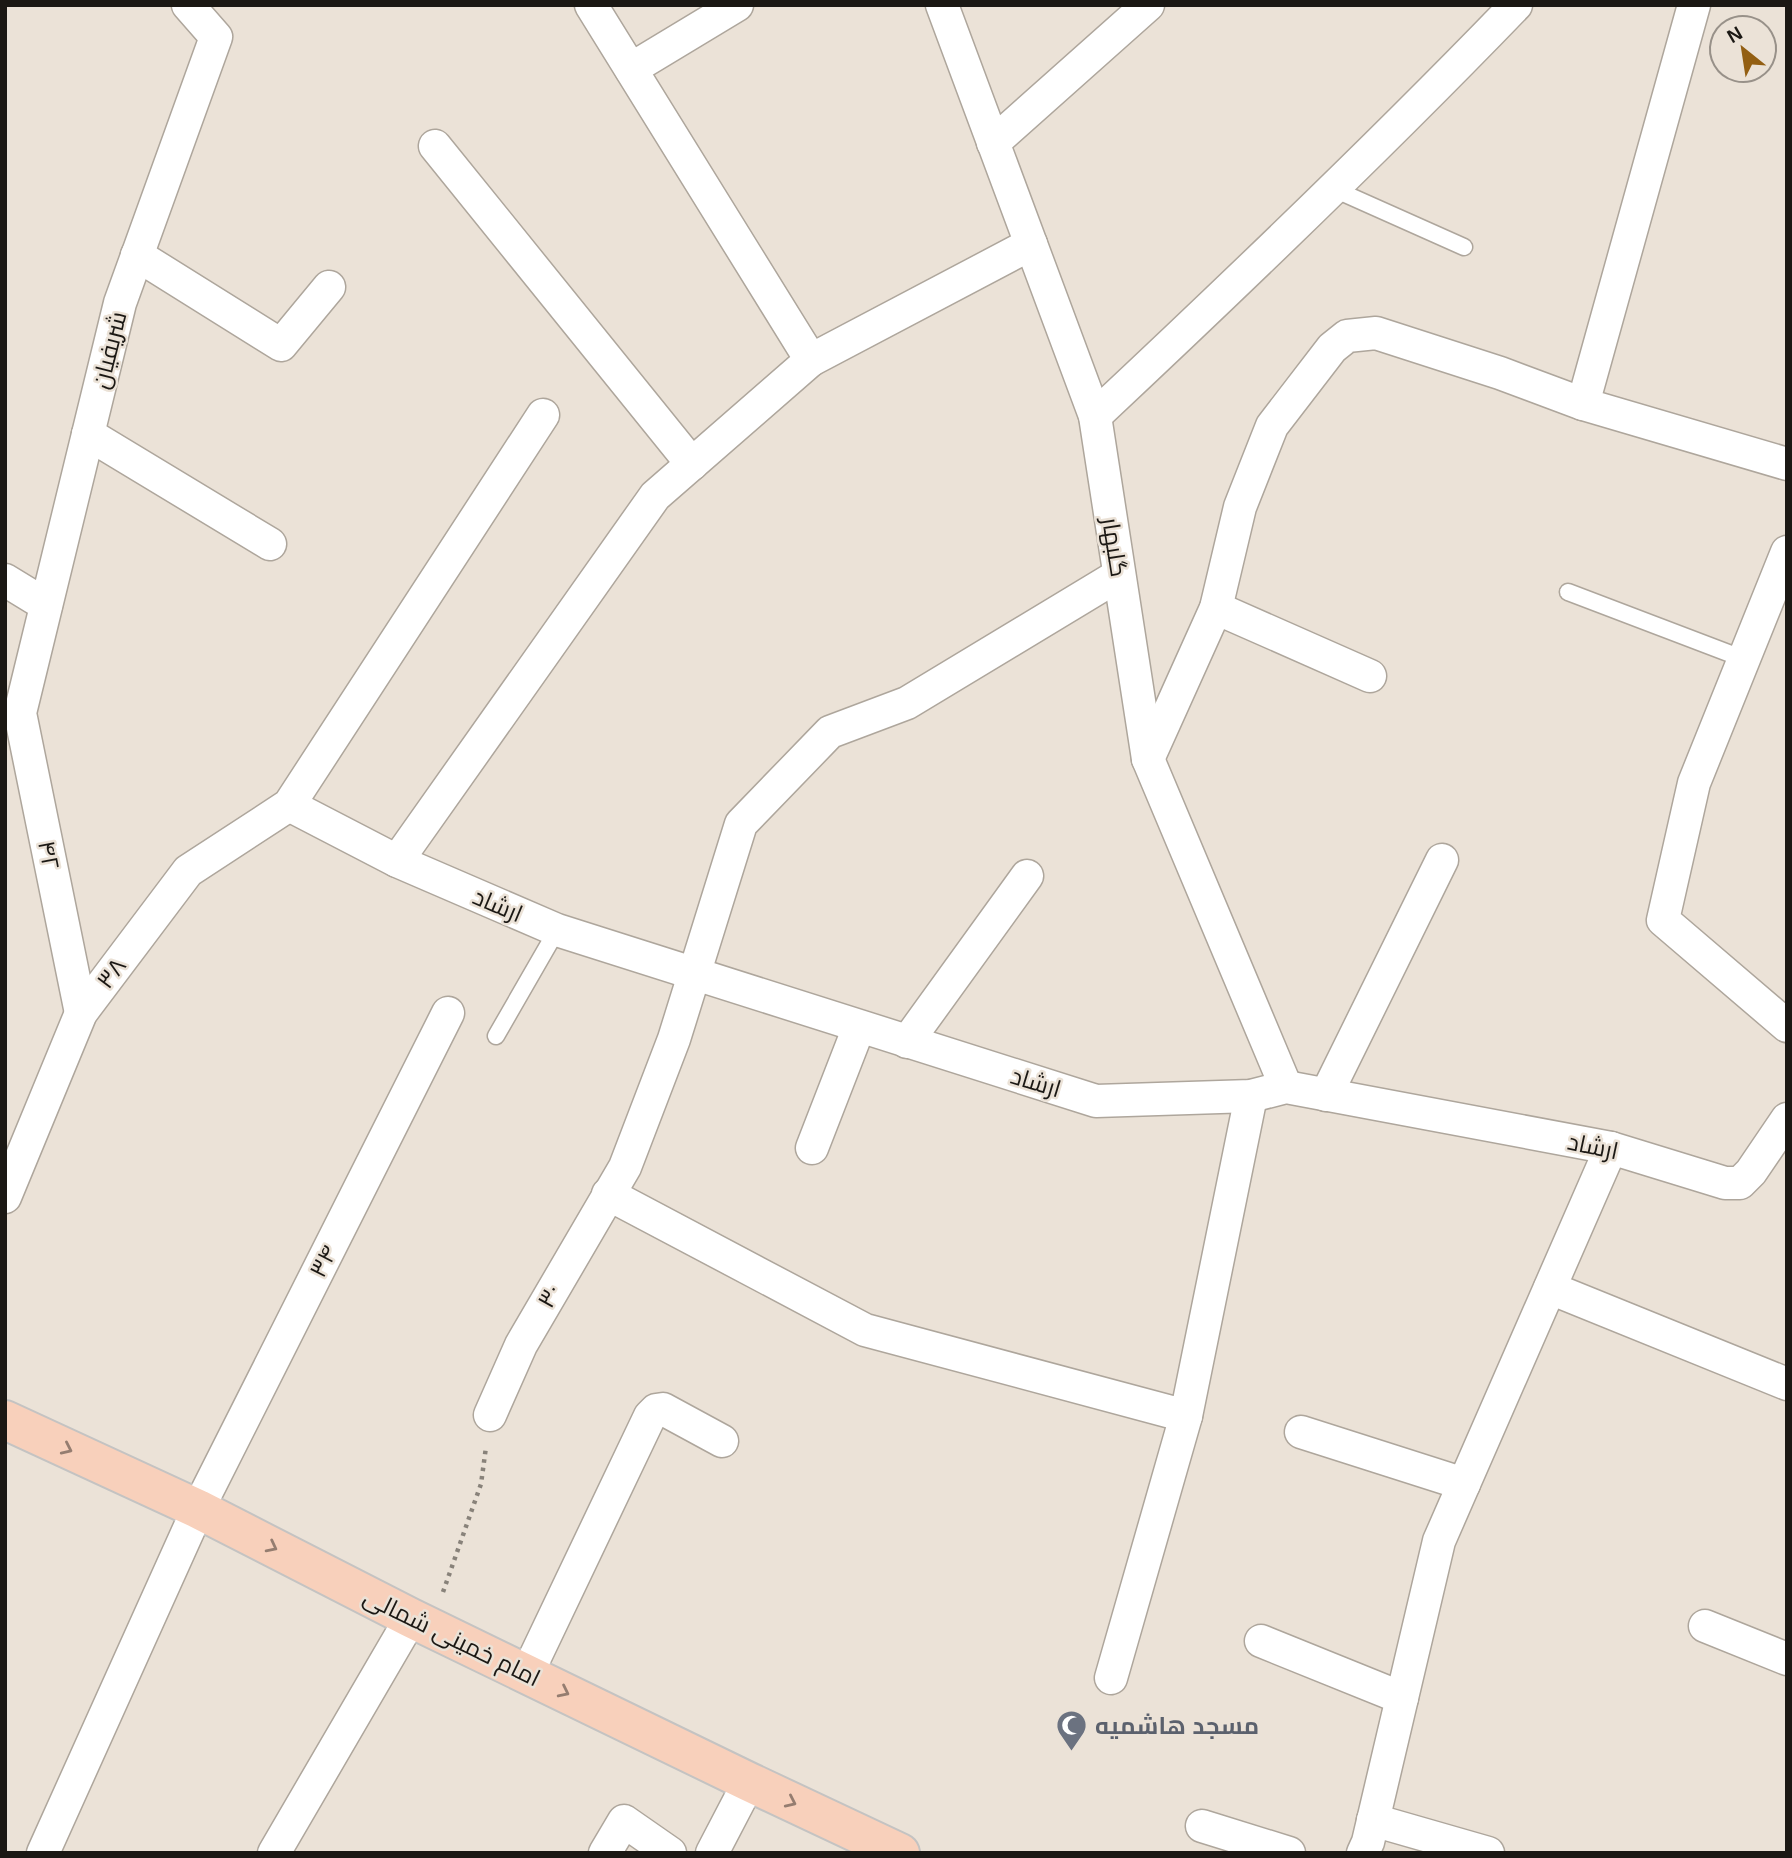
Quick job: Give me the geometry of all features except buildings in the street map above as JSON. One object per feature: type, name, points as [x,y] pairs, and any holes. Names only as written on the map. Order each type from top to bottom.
[{"type":"main road","name":"امام خمینی شمالی","points":[[5,1420],[198,1509],[421,1623],[900,1853]]},
{"type":"street","name":"شریفیان","points":[[13,709],[46,605],[120,303],[216,37],[188,5]]},
{"type":"street","points":[[591,5],[811,360]]},
{"type":"street","points":[[631,69],[737,5]]},
{"type":"street","name":"گلبهار","points":[[942,5],[1095,416],[1147,759],[1286,1087]]},
{"type":"street","points":[[993,143],[1147,5]]},
{"type":"street","points":[[1095,416],[1334,189],[1516,5]]},
{"type":"street","points":[[1583,404],[1694,5]]},
{"type":"street","points":[[435,146],[692,464]]},
{"type":"street","points":[[397,861],[655,496],[811,360],[1031,244]]},
{"type":"street","points":[[137,256],[281,345],[330,287]]},
{"type":"street","points":[[1147,759],[1216,608],[1240,506],[1272,426],[1332,348],[1347,336],[1376,333],[1500,373],[1583,404],[1787,464]]},
{"type":"street","points":[[289,805],[543,415]]},
{"type":"street","points":[[88,434],[270,544]]},
{"type":"street","points":[[1787,552],[1694,783],[1662,920],[1787,1026]]},
{"type":"street","name":"۳۰","points":[[490,1415],[521,1345],[625,1167],[674,1039],[741,824],[830,732],[907,703],[1119,575]]},
{"type":"street","points":[[5,580],[46,605]]},
{"type":"street","points":[[1216,608],[1370,676]]},
{"type":"street","name":"۴۲","points":[[13,709],[81,1013]]},
{"type":"street","name":"ارشاد","points":[[289,805],[397,861],[557,930],[1096,1101],[1251,1096],[1286,1087],[1611,1149],[1725,1183],[1740,1183],[1751,1172],[1787,1119]]},
{"type":"street","name":"۳۸","points":[[5,1197],[81,1013],[188,871],[289,805]]},
{"type":"street","points":[[1326,1095],[1442,860]]},
{"type":"street","points":[[907,1042],[1027,876]]},
{"type":"street","name":"۳۴","points":[[43,1853],[198,1509],[448,1013]]},
{"type":"street","points":[[812,1148],[859,1027]]},
{"type":"street","points":[[1111,1678],[1186,1416],[1251,1096]]},
{"type":"street","points":[[1363,1853],[1368,1842],[1439,1541],[1611,1149]]},
{"type":"street","points":[[608,1194],[865,1330],[1186,1416]]},
{"type":"street","points":[[1550,1288],[1787,1384]]},
{"type":"street","points":[[527,1674],[650,1416],[656,1410],[663,1409],[722,1441]]},
{"type":"street","points":[[1301,1432],[1464,1485]]},
{"type":"street","points":[[274,1853],[421,1623]]},
{"type":"street","points":[[1706,1626],[1787,1659]]},
{"type":"street","points":[[1261,1641],[1402,1698]]},
{"type":"street","points":[[712,1853],[749,1782]]},
{"type":"street","points":[[1373,1820],[1489,1853]]},
{"type":"street","points":[[605,1853],[624,1821],[670,1853]]},
{"type":"street","points":[[1202,1826],[1289,1853]]},
{"type":"lane","points":[[1334,189],[1464,247]]},
{"type":"lane","points":[[1568,592],[1744,659]]},
{"type":"lane","points":[[496,1036],[557,930]]},
{"type":"path","points":[[421,1623],[481,1484],[490,1415]]},
{"type":"place","name":"مسجد هاشمیه","points":[[1072,1752]]}]
